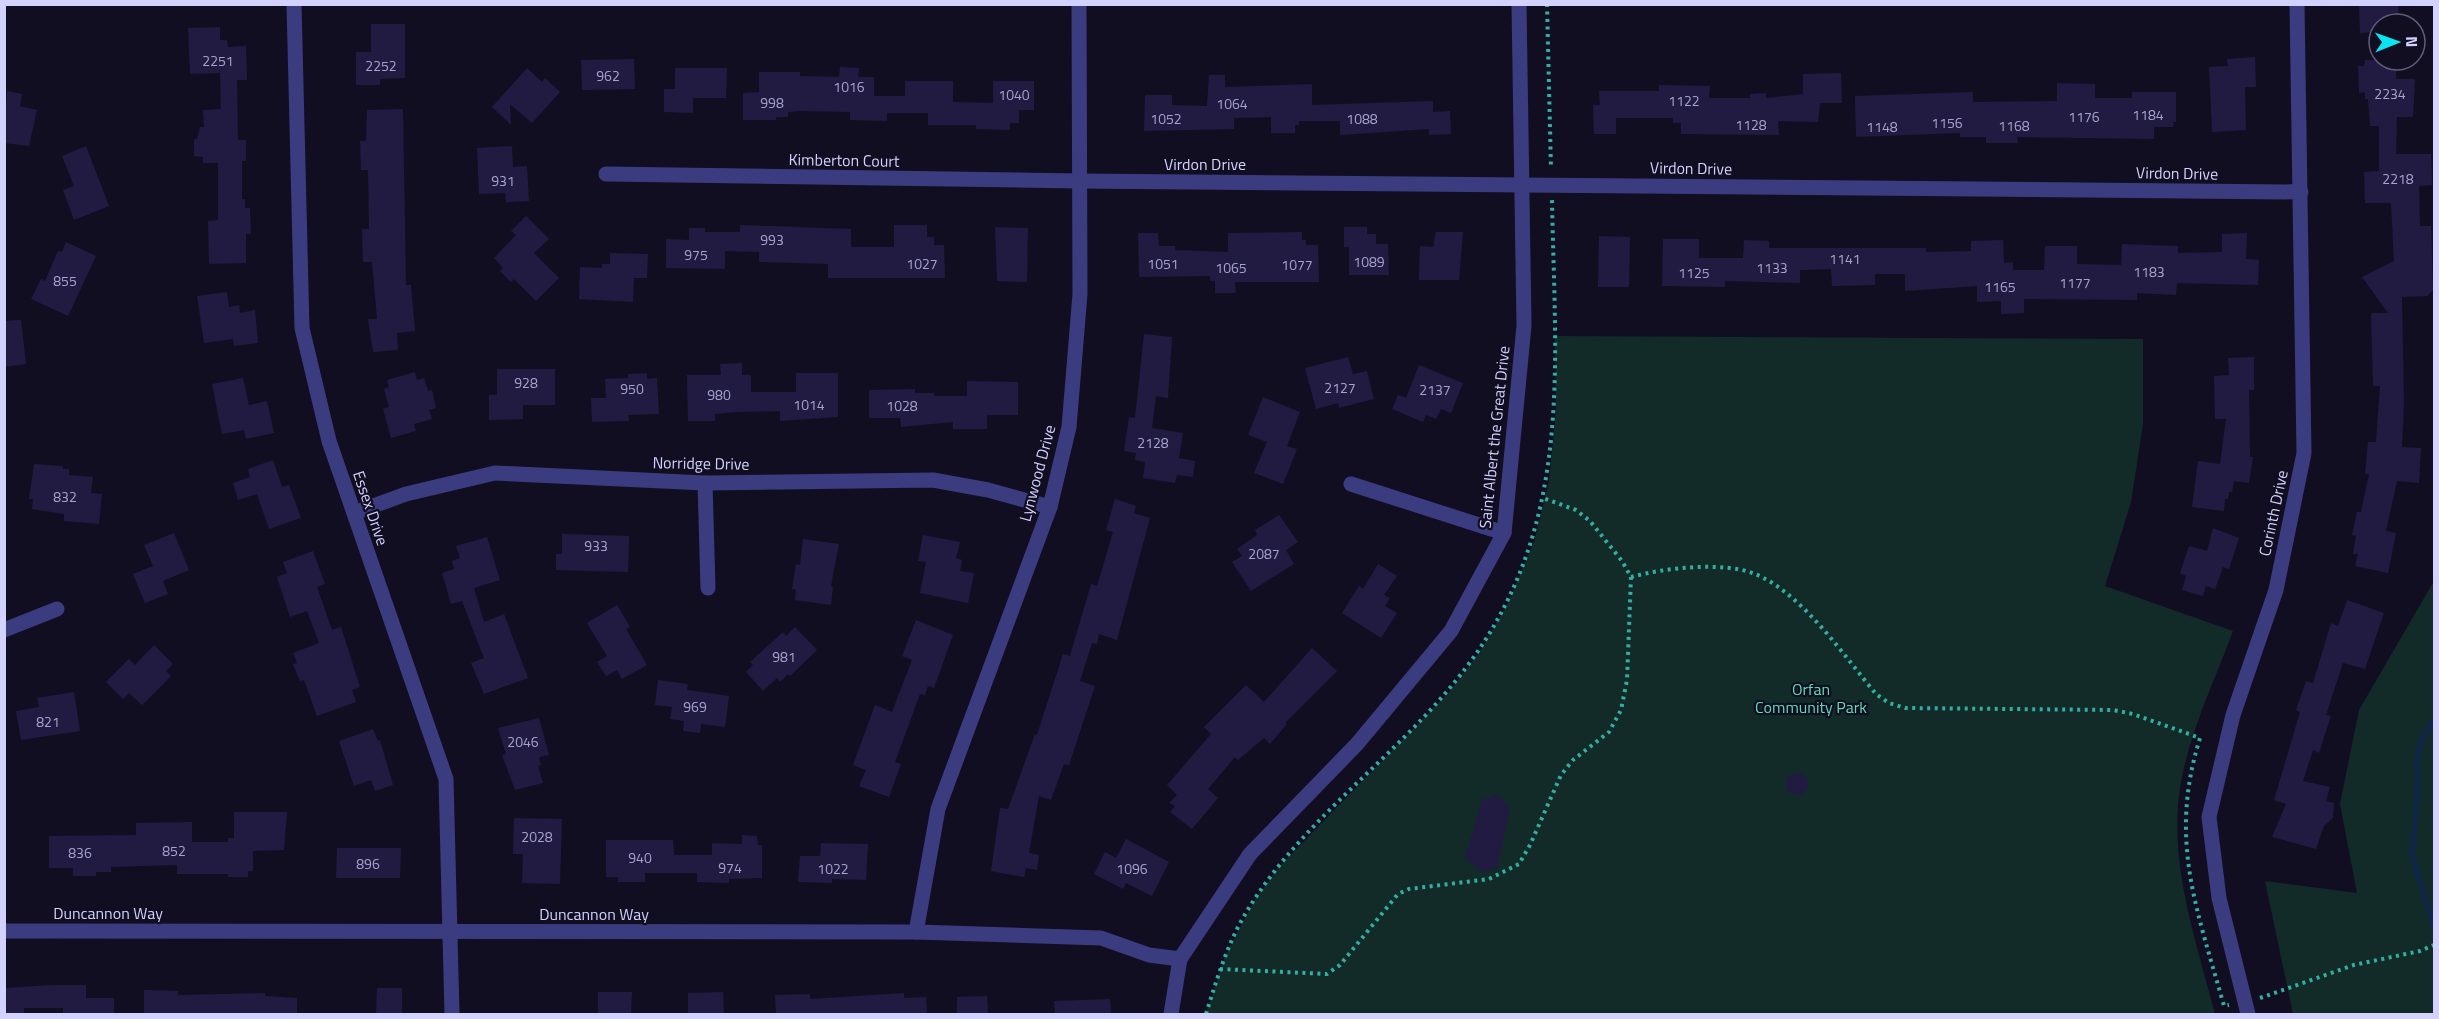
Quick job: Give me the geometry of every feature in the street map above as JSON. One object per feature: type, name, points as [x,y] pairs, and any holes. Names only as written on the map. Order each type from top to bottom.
[{"type":"street","name":"Essex Drive","points":[[294,4],[303,328],[329,441],[446,779],[452,932],[452,1014]]},
{"type":"street","name":"Lynwood Drive","points":[[916,932],[938,809],[1050,507],[1069,427],[1080,294],[1079,4]]},
{"type":"street","name":"Saint Albert the Great Drive","points":[[1171,1014],[1180,959],[1250,854],[1357,744],[1451,631],[1504,532],[1524,326],[1519,4]]},
{"type":"street","name":"Corinth Drive","points":[[2247,1008],[2219,898],[2209,817],[2234,715],[2276,590],[2304,453],[2297,4]]},
{"type":"street","name":"Kimberton Court","points":[[606,174],[1080,182]]},
{"type":"street","name":"Virdon Drive","points":[[1080,182],[2301,192]]},
{"type":"street","name":"Norridge Drive","points":[[354,513],[406,494],[495,473],[705,483],[933,480],[988,490],[1050,507]]},
{"type":"street","points":[[705,483],[708,588]]},
{"type":"street","points":[[1352,484],[1504,532]]},
{"type":"street","points":[[4,630],[57,609]]},
{"type":"street","name":"Duncannon Way","points":[[4,931],[916,932],[1101,938],[1149,955],[1180,959]]},
{"type":"path","points":[[1220,969],[1327,974],[1340,965],[1398,894],[1408,889],[1489,879],[1519,864],[1530,845],[1561,775],[1573,760],[1609,732],[1622,711],[1627,680],[1631,577],[1623,561],[1590,521],[1576,510],[1543,498]]},
{"type":"path","points":[[1631,577],[1653,571],[1687,568],[1726,569],[1754,573],[1779,588],[1800,606],[1876,694],[1889,703],[1905,708],[2113,710],[2133,714],[2200,738],[2187,793],[2184,825],[2191,888],[2224,1006],[2247,1008],[2354,964],[2401,955],[2434,945]]},
{"type":"green space","name":"Orfan Community Park","points":[[1555,336],[2143,339],[2143,424],[2131,502],[2105,586],[2233,631],[2190,744],[2181,782],[2178,812],[2178,841],[2186,900],[2215,1014],[1206,1014],[1225,956],[1254,901],[1277,869],[1450,691],[1478,654],[1506,607],[1534,542],[1549,481],[1556,411]]},
{"type":"green space","points":[[2434,581],[2434,1014],[2293,1014],[2265,881],[2357,893],[2340,804],[2359,710]]},
{"type":"building","points":[[2359,4],[2398,4],[2398,12],[2367,12],[2367,33],[2360,33]]},
{"type":"building","points":[[371,24],[405,24],[405,78],[380,79],[380,85],[356,85],[356,52],[371,52]]},
{"type":"building","points":[[220,27],[220,40],[227,40],[228,47],[246,46],[247,80],[237,80],[238,140],[246,140],[246,161],[242,161],[242,199],[245,199],[245,208],[250,208],[251,234],[246,234],[246,263],[209,264],[208,221],[218,220],[218,163],[203,163],[203,157],[194,156],[194,139],[197,139],[200,127],[204,127],[203,110],[221,109],[220,73],[190,74],[188,28]]},
{"type":"building","points":[[2255,57],[2256,87],[2245,87],[2246,130],[2212,132],[2209,67],[2228,66],[2227,59]]},
{"type":"building","points":[[634,59],[635,89],[582,90],[581,60]]},
{"type":"building","points":[[2367,60],[2367,72],[2396,72],[2396,79],[2415,79],[2413,117],[2397,117],[2396,154],[2431,154],[2432,185],[2419,186],[2420,226],[2431,226],[2433,290],[2427,296],[2402,297],[2404,404],[2402,447],[2421,448],[2419,483],[2397,481],[2386,531],[2396,533],[2388,573],[2355,566],[2358,554],[2353,554],[2356,536],[2352,535],[2357,512],[2361,512],[2369,474],[2365,474],[2368,442],[2376,442],[2380,386],[2373,386],[2371,313],[2388,313],[2362,277],[2394,261],[2391,203],[2365,203],[2364,172],[2379,171],[2379,126],[2370,126],[2368,99],[2365,99],[2365,92],[2359,93],[2358,66],[2364,66]]},
{"type":"building","points":[[840,67],[859,68],[858,77],[874,77],[874,96],[905,96],[905,81],[953,81],[953,102],[993,103],[993,81],[1034,81],[1034,110],[1019,110],[1019,123],[1010,123],[1010,130],[976,129],[976,125],[928,125],[928,113],[887,113],[887,121],[850,120],[850,112],[800,111],[788,112],[788,117],[776,117],[776,120],[743,120],[743,93],[759,92],[759,72],[800,72],[800,76],[839,77]]},
{"type":"building","points":[[527,68],[542,82],[545,78],[560,92],[532,123],[510,104],[511,125],[492,107]]},
{"type":"building","points":[[675,68],[727,68],[726,98],[693,98],[693,113],[664,112],[664,89],[675,89]]},
{"type":"building","points":[[1841,73],[1842,103],[1820,103],[1818,122],[1778,121],[1779,135],[1681,134],[1681,123],[1673,123],[1673,118],[1616,118],[1616,134],[1594,134],[1593,105],[1600,105],[1599,91],[1659,91],[1659,85],[1710,86],[1709,98],[1750,98],[1750,94],[1766,93],[1766,98],[1803,94],[1803,74]]},
{"type":"building","points":[[1209,75],[1225,75],[1225,87],[1312,84],[1312,105],[1433,101],[1433,112],[1450,111],[1451,134],[1429,135],[1429,129],[1340,135],[1340,121],[1299,121],[1299,125],[1295,125],[1295,133],[1271,133],[1271,117],[1234,118],[1234,129],[1144,131],[1145,95],[1172,95],[1172,105],[1207,106]]},
{"type":"building","points":[[2057,83],[2095,84],[2095,98],[2132,98],[2132,92],[2176,92],[2176,122],[2173,122],[2174,127],[2154,127],[2154,139],[2017,137],[2018,143],[1986,143],[1986,137],[1960,137],[1960,133],[1856,137],[1855,96],[1973,92],[1973,102],[2057,101]]},
{"type":"building","points":[[7,91],[22,94],[20,106],[37,110],[29,146],[4,143]]},
{"type":"building","points":[[403,109],[406,285],[411,285],[415,331],[397,333],[398,350],[373,352],[368,319],[377,319],[372,262],[363,262],[362,229],[369,229],[368,170],[361,170],[360,141],[366,141],[367,110]]},
{"type":"building","points":[[86,146],[109,206],[74,220],[63,190],[74,186],[62,156]]},
{"type":"building","points":[[512,146],[513,167],[527,166],[529,201],[506,202],[505,193],[479,194],[477,148]]},
{"type":"building","points":[[526,216],[549,239],[534,253],[559,278],[536,301],[514,279],[511,282],[500,271],[503,268],[494,258],[516,235],[511,231]]},
{"type":"building","points":[[740,225],[851,229],[851,247],[894,247],[894,225],[927,225],[927,237],[934,237],[934,245],[944,245],[945,278],[828,278],[828,264],[759,262],[759,252],[725,251],[725,269],[666,268],[666,239],[689,240],[689,228],[705,228],[705,232],[740,232]]},
{"type":"building","points":[[995,227],[1028,228],[1027,282],[997,281]]},
{"type":"building","points":[[1344,227],[1367,227],[1367,234],[1376,234],[1376,244],[1388,244],[1389,275],[1349,275],[1349,247],[1344,247]]},
{"type":"building","points":[[1302,232],[1302,240],[1306,240],[1306,245],[1318,245],[1319,282],[1235,282],[1236,293],[1215,293],[1215,281],[1210,281],[1210,276],[1139,277],[1138,233],[1158,233],[1159,246],[1175,246],[1175,250],[1228,252],[1228,233]]},
{"type":"building","points":[[1436,232],[1463,232],[1459,280],[1419,280],[1420,246],[1433,247]]},
{"type":"building","points":[[2247,233],[2246,259],[2259,260],[2258,285],[2177,283],[2176,295],[2137,293],[2137,300],[2024,299],[2024,313],[2001,314],[2001,301],[1977,302],[1977,286],[1905,291],[1905,274],[1875,274],[1875,285],[1832,286],[1831,269],[1800,270],[1800,283],[1725,281],[1725,287],[1662,286],[1663,239],[1699,239],[1699,258],[1743,258],[1744,240],[1769,241],[1769,248],[1926,248],[1926,252],[1971,251],[1971,241],[2003,240],[2004,263],[2013,262],[2013,270],[2044,270],[2045,246],[2077,246],[2077,264],[2121,265],[2122,244],[2178,246],[2178,253],[2222,252],[2222,234]]},
{"type":"building","points":[[1599,236],[1630,237],[1629,287],[1598,287]]},
{"type":"building","points":[[66,242],[96,256],[68,316],[31,299],[41,279],[45,281],[58,251],[62,252]]},
{"type":"building","points":[[610,253],[648,254],[647,278],[634,278],[633,302],[579,299],[580,267],[602,268],[602,264],[610,264]]},
{"type":"building","points":[[227,292],[229,307],[239,305],[240,313],[255,310],[258,343],[234,346],[233,339],[204,343],[197,296]]},
{"type":"building","points":[[21,320],[26,364],[4,367],[4,321]]},
{"type":"building","points":[[1144,334],[1172,337],[1168,398],[1156,396],[1152,428],[1183,433],[1179,458],[1195,461],[1193,477],[1177,475],[1175,483],[1143,478],[1145,462],[1135,460],[1136,453],[1124,451],[1129,417],[1135,418]]},
{"type":"building","points":[[1348,357],[1353,374],[1367,371],[1374,399],[1339,408],[1338,403],[1316,409],[1305,368]]},
{"type":"building","points":[[2254,357],[2254,390],[2249,390],[2250,457],[2253,457],[2249,483],[2234,481],[2232,492],[2229,492],[2228,499],[2225,499],[2224,511],[2192,507],[2198,461],[2220,464],[2226,419],[2215,419],[2214,376],[2229,375],[2228,358]]},
{"type":"building","points":[[742,363],[742,375],[751,375],[751,392],[796,392],[796,373],[838,373],[838,417],[780,421],[780,411],[737,412],[715,414],[715,421],[688,421],[687,375],[721,375],[720,364]]},
{"type":"building","points":[[1419,365],[1463,383],[1451,413],[1441,409],[1436,419],[1426,415],[1423,422],[1392,409],[1398,395],[1406,398]]},
{"type":"building","points":[[497,369],[555,369],[555,405],[523,405],[523,419],[489,420],[489,395],[497,395]]},
{"type":"building","points":[[415,372],[417,380],[424,378],[428,391],[432,390],[436,408],[429,410],[432,419],[414,424],[416,431],[391,438],[383,409],[389,407],[384,389],[389,387],[387,380]]},
{"type":"building","points":[[647,373],[647,379],[657,378],[659,414],[628,415],[629,421],[592,422],[591,398],[606,398],[605,379],[628,378],[628,374]]},
{"type":"building","points":[[243,378],[249,405],[267,401],[274,433],[246,439],[244,430],[222,434],[212,384]]},
{"type":"building","points":[[967,381],[1018,382],[1018,415],[987,415],[987,429],[953,429],[953,422],[901,427],[900,418],[869,418],[869,390],[915,389],[915,393],[934,393],[934,396],[967,396]]},
{"type":"building","points":[[1263,397],[1300,412],[1287,446],[1297,449],[1283,484],[1254,473],[1267,442],[1248,435]]},
{"type":"building","points":[[273,460],[282,487],[289,485],[301,518],[269,529],[257,494],[238,500],[233,483],[250,477],[248,469]]},
{"type":"building","points":[[34,464],[63,466],[63,469],[69,469],[69,475],[93,477],[91,493],[102,494],[99,524],[64,521],[64,514],[32,509],[33,499],[29,499]]},
{"type":"building","points":[[1115,499],[1136,506],[1134,513],[1150,518],[1117,640],[1099,634],[1097,644],[1092,643],[1080,681],[1095,686],[1069,765],[1064,764],[1051,800],[1039,796],[1029,853],[1039,855],[1037,870],[1026,868],[1024,877],[991,871],[1000,808],[1008,809],[1035,734],[1037,735],[1063,654],[1070,656],[1091,584],[1097,586],[1113,532],[1106,530]]},
{"type":"building","points":[[1279,515],[1298,542],[1286,550],[1294,564],[1251,591],[1232,562],[1242,556],[1237,549],[1257,535],[1255,530]]},
{"type":"building","points":[[2213,528],[2239,538],[2229,569],[2223,567],[2215,589],[2206,586],[2203,596],[2182,590],[2186,576],[2180,573],[2189,546],[2207,551]]},
{"type":"building","points":[[174,533],[189,570],[163,581],[168,594],[145,603],[133,574],[153,566],[144,545]]},
{"type":"building","points":[[562,534],[629,536],[628,572],[556,570],[556,554],[562,554]]},
{"type":"building","points":[[923,535],[960,542],[956,558],[962,560],[960,571],[974,573],[968,603],[920,593],[926,562],[918,561]]},
{"type":"building","points":[[487,537],[500,580],[474,588],[484,622],[504,614],[528,678],[484,694],[471,663],[484,658],[462,601],[451,604],[442,573],[454,569],[452,561],[460,558],[456,546]]},
{"type":"building","points":[[803,539],[839,544],[831,586],[833,587],[831,605],[795,600],[796,590],[792,589],[796,564],[800,565]]},
{"type":"building","points":[[313,551],[325,584],[317,587],[332,630],[341,627],[360,687],[352,690],[356,702],[317,716],[304,680],[300,681],[293,664],[297,663],[293,653],[319,643],[307,611],[290,617],[277,577],[287,573],[283,562]]},
{"type":"building","points":[[1378,564],[1397,576],[1384,595],[1390,598],[1385,606],[1397,613],[1381,638],[1342,613],[1359,586],[1363,589]]},
{"type":"building","points":[[2347,600],[2384,613],[2365,669],[2343,663],[2326,715],[2331,716],[2319,753],[2313,750],[2303,781],[2330,787],[2326,801],[2334,803],[2333,818],[2324,826],[2316,849],[2272,837],[2286,804],[2274,800],[2300,712],[2296,710],[2306,681],[2313,683],[2331,623],[2338,626]]},
{"type":"building","points":[[617,605],[630,627],[626,629],[647,665],[622,679],[617,670],[606,676],[597,662],[607,656],[587,623]]},
{"type":"building","points":[[916,620],[953,635],[934,688],[928,686],[925,695],[920,694],[895,762],[901,764],[889,797],[859,786],[866,770],[853,765],[875,705],[892,712],[912,660],[902,656]]},
{"type":"building","points":[[795,627],[817,650],[790,676],[788,674],[780,682],[777,678],[763,691],[746,672],[753,665],[750,662],[783,632],[786,636]]},
{"type":"building","points":[[154,645],[173,664],[166,671],[171,676],[142,705],[129,693],[123,699],[106,682],[129,659],[135,665]]},
{"type":"building","points":[[1312,648],[1337,671],[1285,723],[1287,724],[1270,744],[1264,738],[1238,760],[1235,757],[1208,789],[1218,798],[1192,829],[1170,812],[1175,806],[1169,803],[1177,795],[1167,785],[1211,734],[1204,727],[1246,685],[1264,702]]},
{"type":"building","points":[[658,680],[688,684],[687,690],[729,696],[725,727],[701,724],[700,733],[683,731],[684,721],[670,719],[672,707],[655,705]]},
{"type":"building","points":[[74,692],[80,731],[21,740],[16,711],[39,707],[37,698]]},
{"type":"building","points":[[539,718],[549,755],[539,757],[541,765],[538,766],[543,783],[515,790],[502,755],[506,754],[498,728]]},
{"type":"building","points":[[373,729],[378,741],[380,740],[393,785],[375,791],[371,780],[354,786],[339,741]]},
{"type":"building","points":[[1793,773],[1801,773],[1808,780],[1808,788],[1801,795],[1793,795],[1786,788],[1786,780]]},
{"type":"building","points":[[1498,794],[1510,809],[1497,868],[1482,872],[1465,858],[1482,800]]},
{"type":"building","points":[[234,812],[287,812],[284,850],[253,851],[253,871],[248,871],[248,877],[228,877],[228,874],[177,874],[177,865],[111,867],[111,872],[96,872],[96,876],[73,876],[73,868],[49,868],[49,836],[136,835],[136,823],[192,822],[192,842],[228,842],[228,838],[234,838]]},
{"type":"building","points":[[514,818],[562,819],[560,884],[522,883],[523,854],[513,854]]},
{"type":"building","points":[[742,835],[757,836],[758,845],[762,845],[762,878],[729,879],[729,883],[697,882],[697,873],[645,873],[645,882],[618,882],[618,877],[606,877],[606,840],[673,840],[674,855],[712,855],[712,843],[742,844]]},
{"type":"building","points":[[1126,839],[1169,862],[1152,896],[1126,883],[1123,889],[1094,874],[1105,852],[1116,858]]},
{"type":"building","points":[[821,843],[868,844],[866,880],[832,879],[832,883],[798,882],[800,856],[820,856]]},
{"type":"building","points":[[337,848],[401,848],[400,878],[336,878]]},
{"type":"building","points":[[86,985],[86,998],[114,998],[114,1014],[63,1014],[63,1008],[24,1008],[24,1013],[4,1014],[4,988]]},
{"type":"building","points":[[377,988],[402,988],[402,1014],[376,1014]]},
{"type":"building","points":[[144,990],[178,991],[178,995],[265,993],[265,996],[297,998],[297,1014],[144,1014]]},
{"type":"building","points":[[598,992],[632,992],[631,1014],[598,1014]]},
{"type":"building","points":[[723,992],[724,1014],[688,1014],[688,993]]},
{"type":"building","points":[[904,993],[904,998],[926,997],[927,1014],[776,1014],[775,995],[810,994],[810,999]]},
{"type":"building","points":[[987,996],[988,1014],[957,1014],[957,997]]},
{"type":"building","points":[[1110,999],[1111,1014],[1055,1014],[1054,1001]]},
{"type":"waterway","points":[[2434,719],[2421,741],[2417,761],[2418,784],[2412,855],[2434,928]]}]
